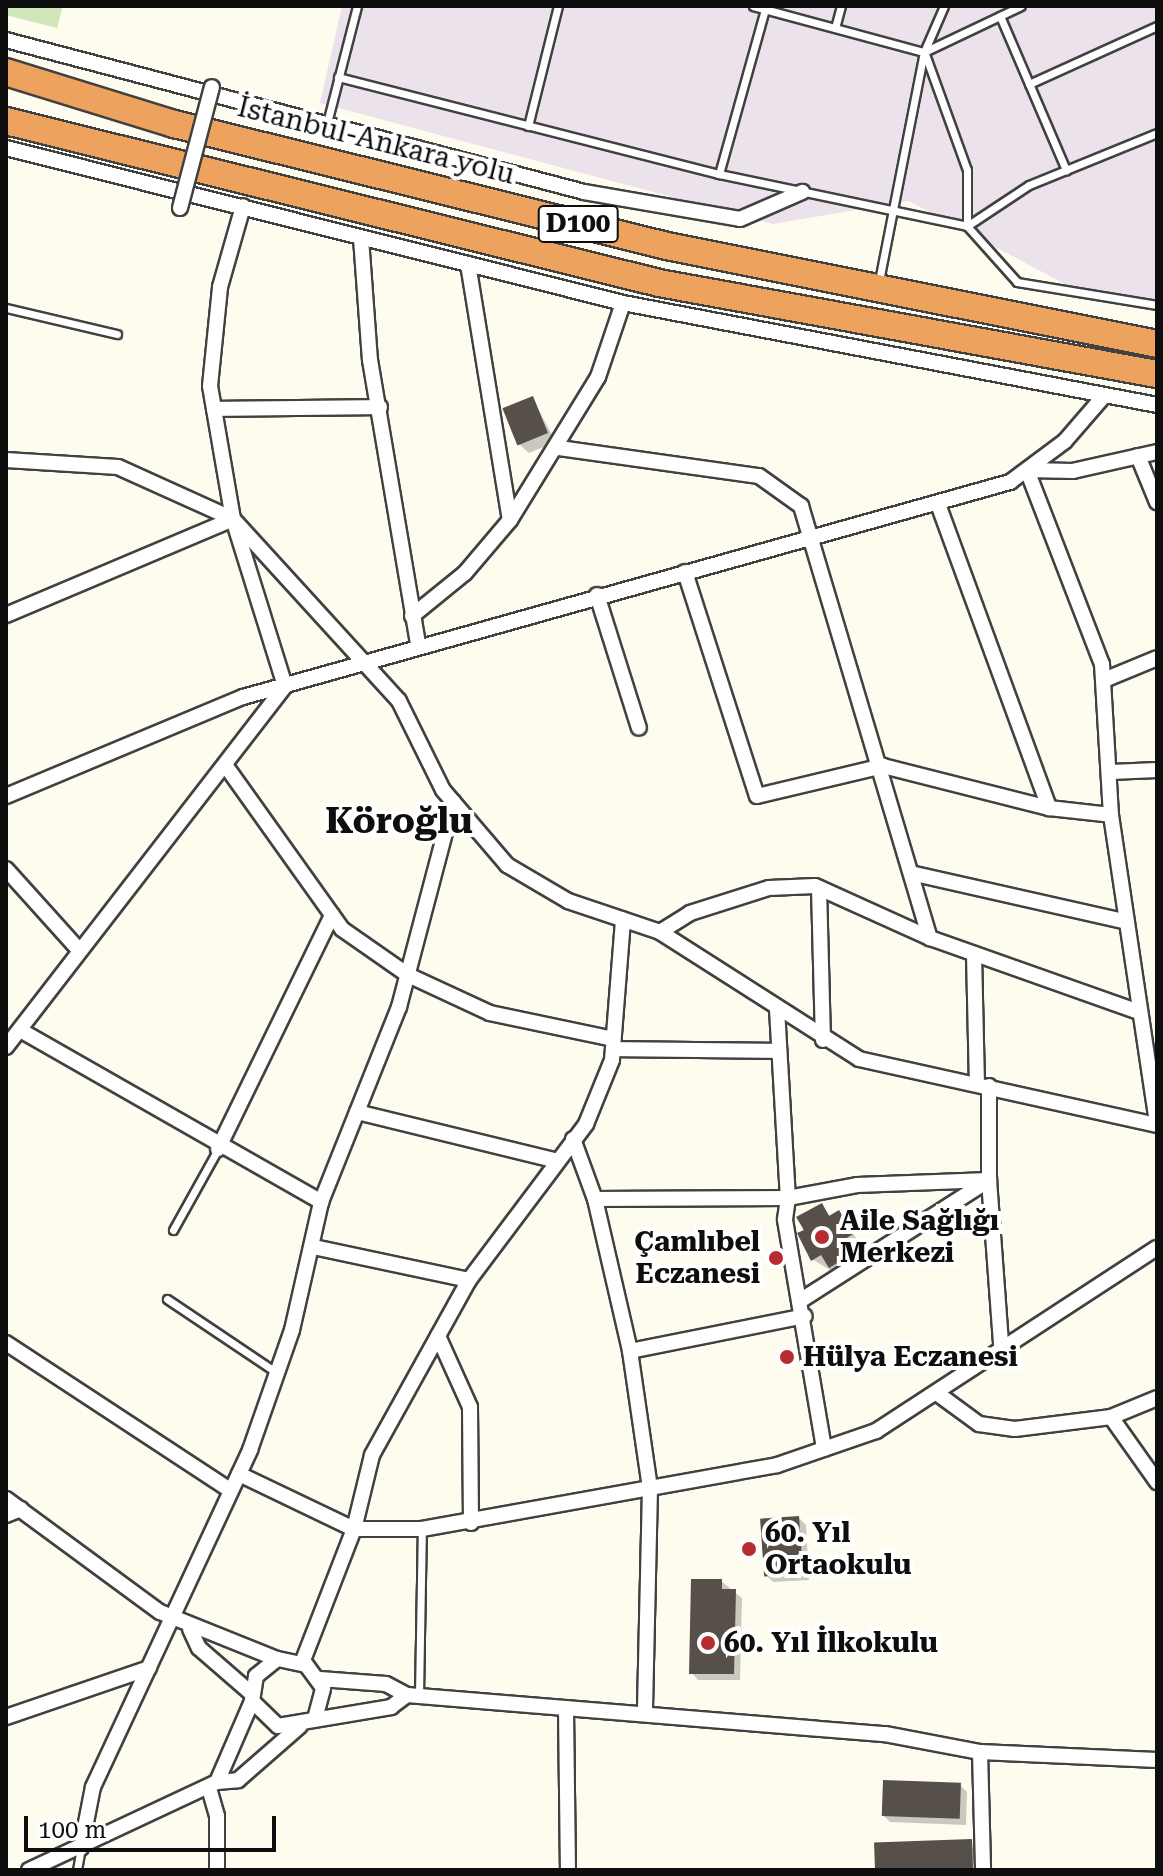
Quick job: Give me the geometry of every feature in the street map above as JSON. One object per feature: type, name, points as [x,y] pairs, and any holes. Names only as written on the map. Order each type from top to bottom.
[{"type":"highway","name":"İstanbul-Ankara yolu","points":[[6,72],[174,124],[877,293],[1157,344]]},
{"type":"highway","name":"D100","points":[[6,121],[659,283],[870,327],[1157,374]]},
{"type":"street","points":[[6,40],[584,192],[740,219],[802,192]]},
{"type":"street","points":[[180,208],[212,87]]},
{"type":"street","points":[[6,148],[623,303],[1157,405]]},
{"type":"street","points":[[243,206],[220,287],[214,409],[233,519],[285,686]]},
{"type":"street","points":[[361,238],[380,407],[418,645]]},
{"type":"street","points":[[468,264],[510,520]]},
{"type":"street","points":[[412,616],[465,573],[510,520],[559,448],[598,377],[623,303]]},
{"type":"street","points":[[6,796],[144,735],[285,686],[597,595],[938,504],[1027,470],[1065,441],[1103,397]]},
{"type":"street","points":[[214,409],[380,407]]},
{"type":"street","points":[[559,448],[759,476],[801,506],[815,535],[915,874],[930,938]]},
{"type":"street","points":[[1027,470],[1073,471],[1157,452]]},
{"type":"street","points":[[1138,456],[1157,502]]},
{"type":"street","points":[[6,460],[118,467],[233,519],[399,701],[453,802],[507,865],[568,901],[660,932],[823,1040],[859,1059],[1157,1124],[1136,1011],[1111,815],[1104,680],[1027,470]]},
{"type":"street","points":[[938,504],[1049,808]]},
{"type":"street","points":[[6,615],[233,519]]},
{"type":"street","points":[[685,572],[757,796],[883,766],[1049,808],[1111,815]]},
{"type":"street","points":[[597,595],[639,728]]},
{"type":"street","points":[[1104,680],[1157,658]]},
{"type":"street","points":[[6,1047],[79,950],[228,769],[285,686]]},
{"type":"street","points":[[228,769],[332,915],[408,975],[490,1013],[613,1044],[779,1051]]},
{"type":"street","points":[[1111,772],[1157,770]]},
{"type":"street","points":[[81,1848],[93,1787],[239,1474],[277,1373],[314,1247],[321,1202],[408,975],[453,802]]},
{"type":"street","points":[[915,874],[1124,921]]},
{"type":"street","points":[[8,877],[79,950]]},
{"type":"street","points":[[660,932],[690,913],[769,888],[819,888],[930,938],[1136,1011]]},
{"type":"street","points":[[819,888],[823,1040]]},
{"type":"street","points":[[218,1149],[332,915]]},
{"type":"street","points":[[302,1663],[354,1529],[372,1455],[469,1280],[554,1160],[586,1124],[613,1044],[623,919]]},
{"type":"street","points":[[974,954],[1002,1355]]},
{"type":"street","points":[[777,1009],[788,1198],[785,1220],[803,1299],[824,1449]]},
{"type":"street","points":[[20,1030],[218,1149],[321,1202]]},
{"type":"street","points":[[357,1112],[554,1160]]},
{"type":"street","points":[[573,1139],[595,1199],[630,1351],[650,1488],[645,1712]]},
{"type":"street","points":[[595,1199],[788,1198],[857,1185],[989,1180]]},
{"type":"street","points":[[803,1299],[989,1180]]},
{"type":"street","points":[[314,1247],[469,1280]]},
{"type":"street","points":[[239,1474],[354,1529],[422,1529],[471,1523],[650,1488],[824,1449],[876,1431],[1002,1355],[1154,1255]]},
{"type":"street","points":[[630,1351],[805,1316]]},
{"type":"street","points":[[438,1336],[470,1407],[471,1523]]},
{"type":"street","points":[[8,1350],[231,1491]]},
{"type":"street","points":[[938,1394],[979,1424],[1046,1429],[1111,1417],[1157,1398]]},
{"type":"street","points":[[1111,1417],[1157,1482]]},
{"type":"street","points":[[6,1499],[190,1629],[212,1629],[277,1659],[302,1663],[320,1679],[386,1684],[413,1696],[870,1732],[980,1752],[1157,1760]]},
{"type":"street","points":[[6,1515],[21,1509]]},
{"type":"street","points":[[190,1629],[199,1648],[251,1697],[269,1722],[300,1726]]},
{"type":"street","points":[[217,1870],[217,1816],[213,1785],[260,1671],[277,1659]]},
{"type":"street","points":[[6,1717],[149,1668]]},
{"type":"street","points":[[316,1715],[320,1679]]},
{"type":"street","points":[[29,1870],[213,1785],[238,1780],[316,1715],[391,1707],[413,1696]]},
{"type":"street","points":[[566,1709],[568,1870]]},
{"type":"street","points":[[980,1752],[983,1870]]},
{"type":"lane","points":[[327,123],[357,6]]},
{"type":"lane","points":[[528,126],[558,6]]},
{"type":"lane","points":[[753,6],[924,52],[1021,6]]},
{"type":"lane","points":[[835,28],[841,6]]},
{"type":"lane","points":[[870,327],[924,52],[944,6]]},
{"type":"lane","points":[[719,174],[765,9]]},
{"type":"lane","points":[[1000,16],[1066,170]]},
{"type":"lane","points":[[1029,84],[1157,26]]},
{"type":"lane","points":[[924,52],[967,170],[967,226]]},
{"type":"lane","points":[[338,77],[719,174],[967,226],[1017,282],[1157,305]]},
{"type":"lane","points":[[967,226],[1066,170],[1157,133]]},
{"type":"lane","points":[[6,308],[117,334]]},
{"type":"lane","points":[[173,1230],[218,1149]]},
{"type":"lane","points":[[167,1299],[277,1373]]},
{"type":"lane","points":[[413,1696],[422,1529]]},
{"type":"lane","points":[[77,1870],[81,1848]]},
{"type":"shaded area","points":[[342,6],[1157,6],[1157,303],[1078,291],[909,201],[773,224],[320,103]]},
{"type":"green space","points":[[6,6],[63,6],[57,28],[6,15]]},
{"type":"building","points":[[533,396],[548,433],[517,445],[502,408]]},
{"type":"building","points":[[822,1203],[829,1216],[839,1210],[853,1234],[845,1239],[854,1253],[829,1268],[821,1255],[811,1261],[797,1233],[804,1230],[796,1217]]},
{"type":"building","points":[[799,1516],[803,1574],[764,1577],[760,1519]]},
{"type":"building","points":[[691,1579],[722,1579],[722,1589],[736,1589],[734,1674],[689,1674]]},
{"type":"building","points":[[883,1780],[961,1783],[960,1819],[882,1816]]},
{"type":"building","points":[[972,1839],[973,1870],[875,1870],[874,1842]]},
{"type":"place","name":"Aile Sağlığı Merkezi","points":[[822,1237]]},
{"type":"place","name":"Çamlıbel Eczanesi","points":[[776,1258]]},
{"type":"place","name":"Hülya Eczanesi","points":[[787,1357]]},
{"type":"place","name":"60. Yıl Ortaokulu","points":[[749,1549]]},
{"type":"place","name":"60. Yıl İlkokulu","points":[[708,1643]]},
{"type":"district","name":"Köroğlu","points":[[399,822]]}]
